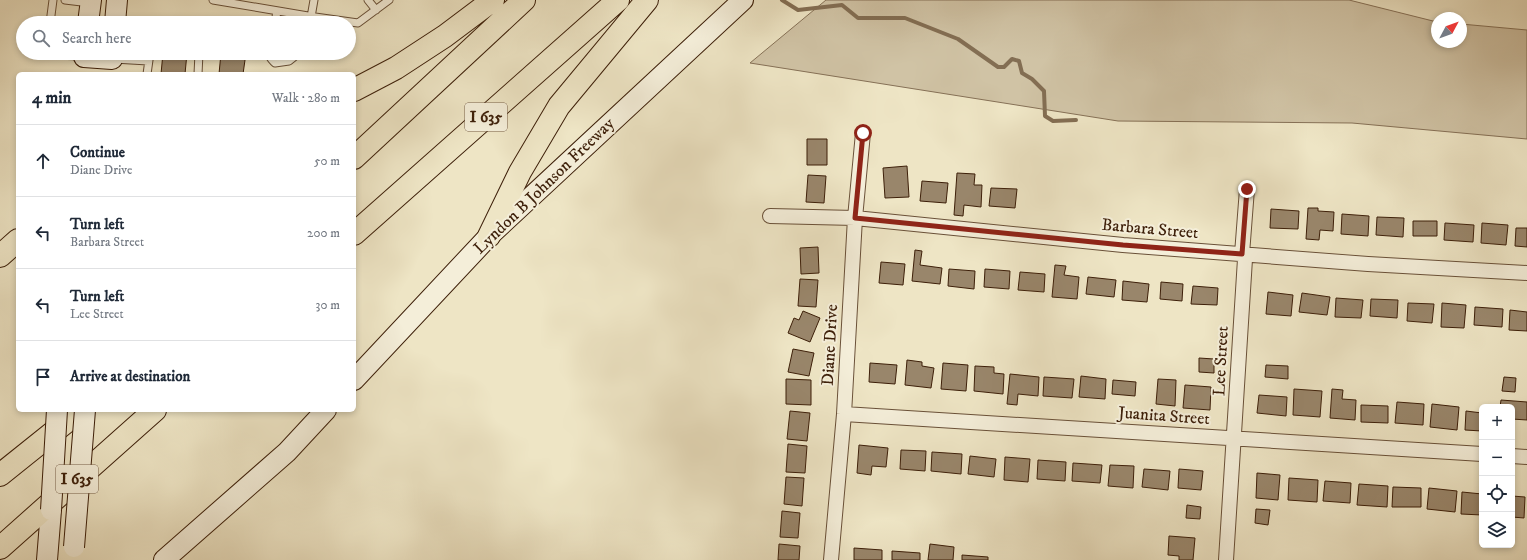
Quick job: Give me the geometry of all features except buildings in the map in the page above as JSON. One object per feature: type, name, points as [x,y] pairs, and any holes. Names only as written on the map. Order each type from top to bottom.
[{"type":"highway","points":[[356,89],[396,68],[445,36],[493,0]]},
{"type":"highway","points":[[356,156],[524,0]]},
{"type":"highway","name":"I 635","points":[[356,232],[618,0]]},
{"type":"highway","points":[[489,236],[520,172],[559,106],[647,0]]},
{"type":"highway","points":[[0,256],[16,242]]},
{"type":"highway","points":[[0,475],[79,412]]},
{"type":"highway","name":"I 635","points":[[0,548],[153,412]]},
{"type":"main road","points":[[116,16],[117,0]]},
{"type":"main road","points":[[89,16],[91,2]]},
{"type":"main road","name":"Lyndon B Johnson Freeway","points":[[356,378],[489,236],[737,5]]},
{"type":"main road","points":[[84,61],[112,62]]},
{"type":"main road","points":[[47,560],[57,412]]},
{"type":"main road","points":[[73,554],[85,412]]},
{"type":"main road","points":[[164,560],[287,452],[324,412]]},
{"type":"street","name":"Diane Drive","points":[[831,560],[844,414],[855,218],[863,133]]},
{"type":"street","name":"Lee Street","points":[[1226,560],[1245,259],[1242,254],[1247,189]]},
{"type":"street","name":"Barbara Street","points":[[770,216],[855,218],[1123,245],[1368,264],[1527,274]]},
{"type":"street","name":"Juanita Street","points":[[844,414],[1479,454]]},
{"type":"street","points":[[1515,456],[1527,457]]},
{"type":"lane","points":[[51,16],[52,0]]},
{"type":"lane","points":[[65,0],[91,2]]},
{"type":"lane","points":[[213,0],[277,11],[296,16]]},
{"type":"lane","points":[[312,16],[314,0]]},
{"type":"lane","points":[[368,0],[376,10]]},
{"type":"lane","points":[[356,23],[358,23],[389,0]]},
{"type":"lane","points":[[276,16],[277,11]]},
{"type":"lane","points":[[198,72],[199,60]]},
{"type":"lane","points":[[272,60],[275,63],[290,60]]},
{"type":"lane","points":[[112,62],[148,61],[147,72]]},
{"type":"shaded area","points":[[826,0],[1349,0],[1431,20],[1431,48],[1467,48],[1467,25],[1527,30],[1527,139],[1352,123],[1118,121],[750,63]]},
{"type":"waterway","points":[[782,0],[798,10],[842,5],[858,18],[905,18],[958,39],[998,67],[1004,67],[1012,59],[1019,61],[1022,73],[1032,79],[1044,91],[1045,116],[1053,121],[1076,120]]},
{"type":"route","points":[[863,133],[855,218],[1123,245],[1242,254],[1247,189]]}]
